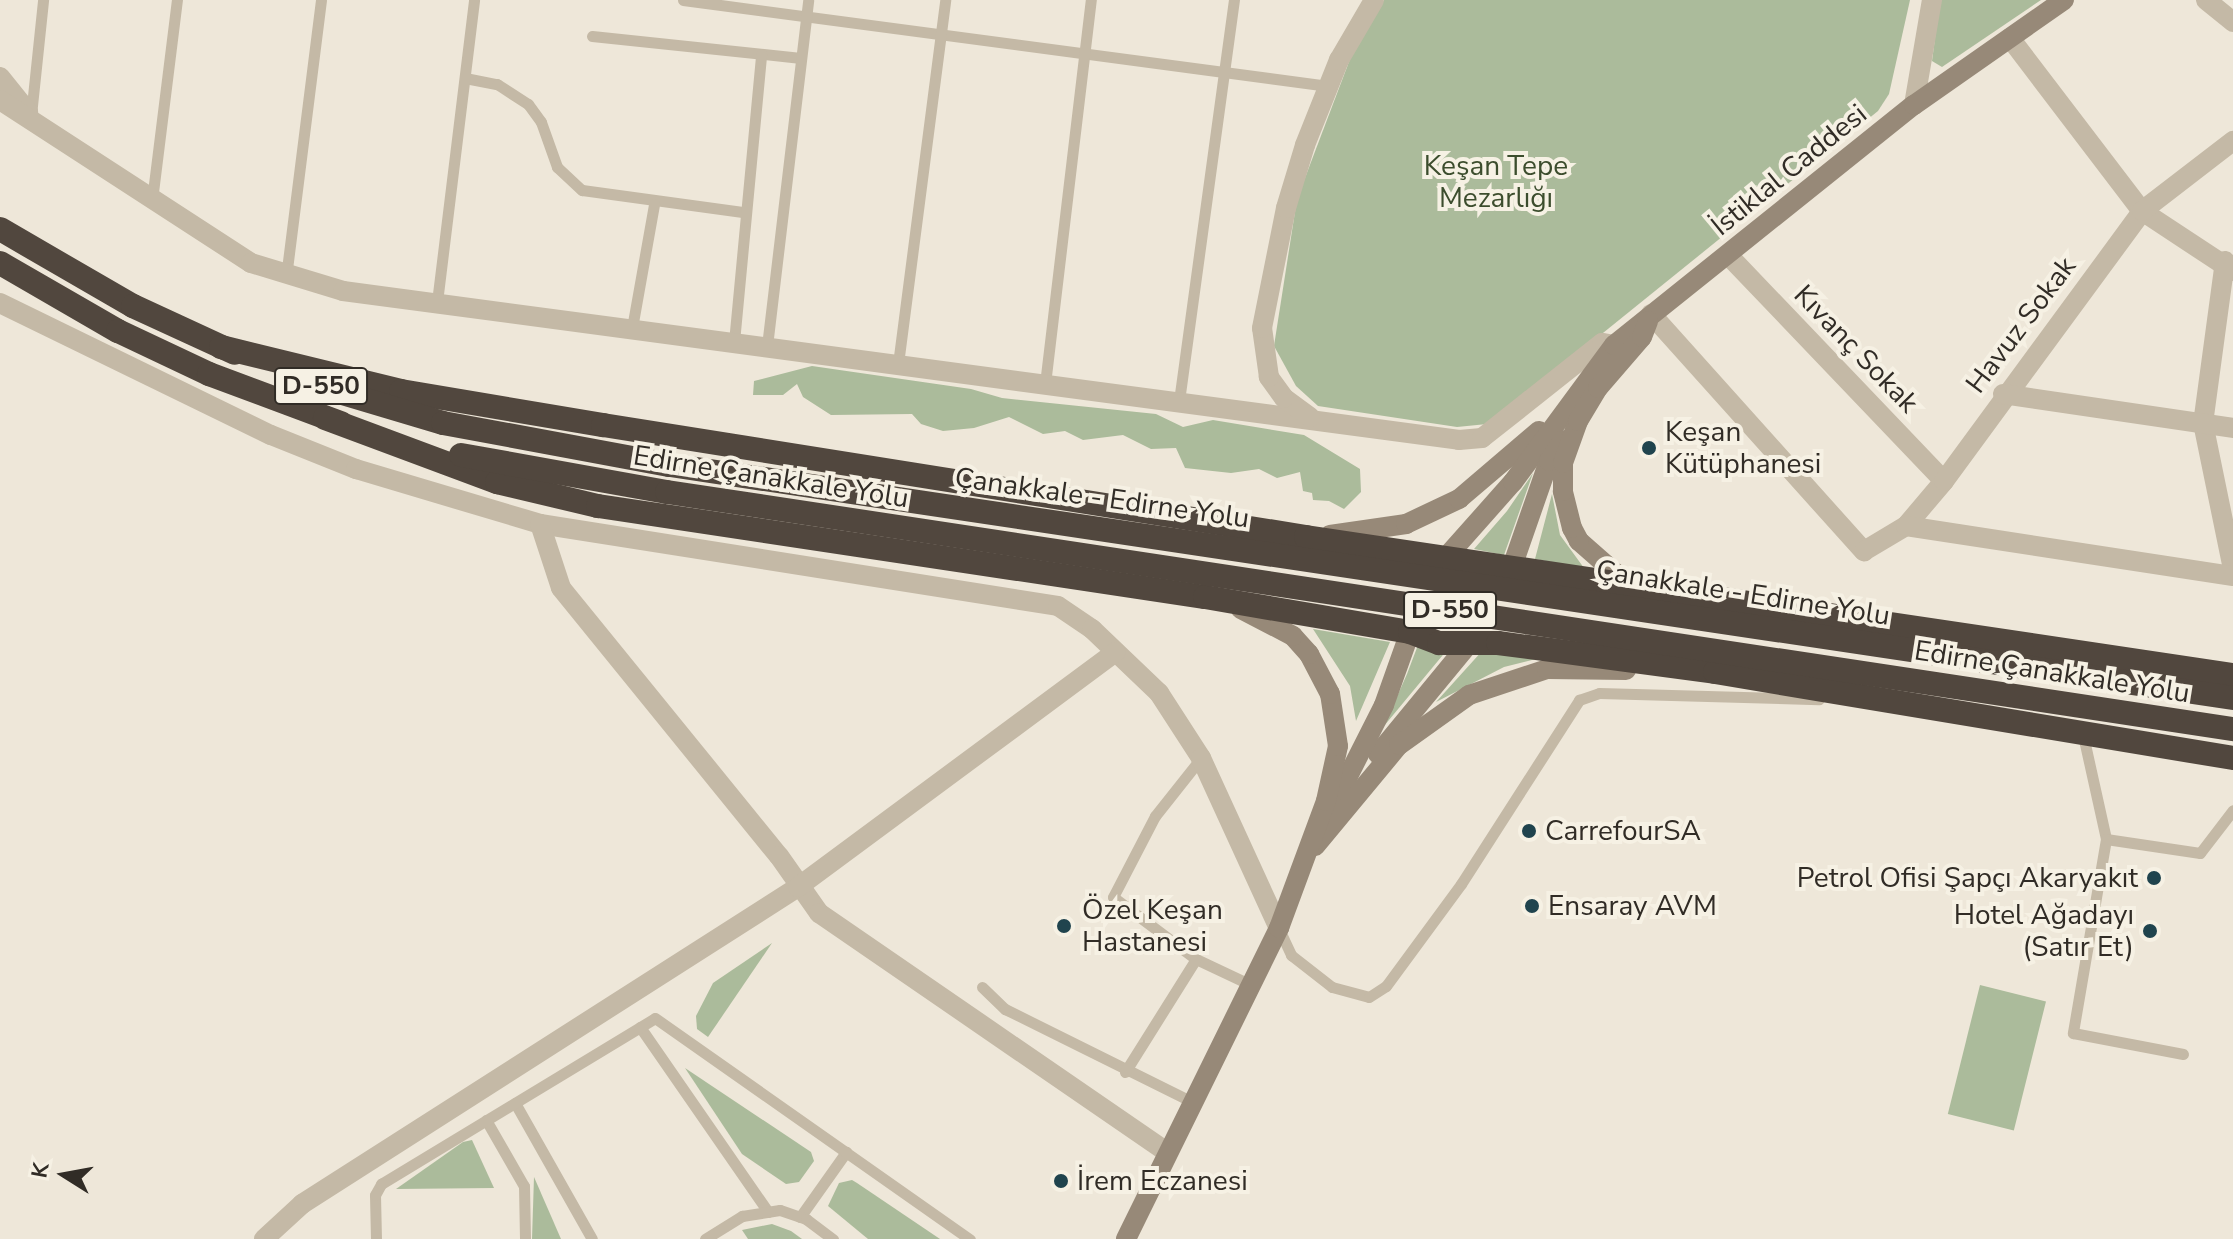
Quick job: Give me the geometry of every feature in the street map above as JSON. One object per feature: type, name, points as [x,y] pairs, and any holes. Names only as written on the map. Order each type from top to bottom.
[{"type":"highway","name":"Çanakkale - Edirne Yolu","points":[[0,229],[133,306],[221,347],[339,393],[430,419],[670,465],[2233,698]]},
{"type":"highway","name":"Edirne Çanakkale Yolu","points":[[0,263],[118,331],[325,418],[502,464],[667,492],[2233,729]]},
{"type":"highway","points":[[221,347],[401,391],[1306,537],[2233,675]]},
{"type":"highway","points":[[325,418],[497,482],[598,506],[1205,597],[1410,632],[1467,646],[1498,643],[1715,672],[2233,758]]},
{"type":"highway","points":[[1410,632],[1405,599],[1416,565],[1437,555]]},
{"type":"highway","points":[[1498,643],[1508,627],[1517,593],[1512,567]]},
{"type":"street","points":[[1313,419],[1275,389],[1261,342],[1286,208],[1328,86],[1374,0]]},
{"type":"street","points":[[1914,105],[1932,0]]},
{"type":"street","name":"İstiklal Caddesi","points":[[1567,402],[1614,345],[1651,314],[1729,256],[1914,105],[2064,0]]},
{"type":"street","points":[[2206,0],[2233,22]]},
{"type":"street","points":[[2010,38],[2142,211],[2229,266],[2203,423],[2233,569]]},
{"type":"street","points":[[0,77],[30,115]]},
{"type":"street","points":[[0,100],[30,115],[152,200],[251,263],[286,278],[437,302],[1450,439],[1482,438],[1602,343],[1614,345]]},
{"type":"street","name":"Havuz Sokak","points":[[1651,314],[1864,551],[1906,526],[1944,481],[2003,394],[2142,211],[2233,141]]},
{"type":"street","name":"Kıvanç Sokak","points":[[1729,256],[1944,481]]},
{"type":"street","points":[[0,303],[271,435],[356,469],[540,524],[1021,597],[1070,613],[1159,693],[1201,758],[1279,928]]},
{"type":"street","points":[[1512,567],[1549,461],[1598,388],[1642,337],[1651,314]]},
{"type":"street","points":[[2003,394],[2233,428]]},
{"type":"street","points":[[1306,537],[1406,524],[1459,499],[1567,402]]},
{"type":"street","points":[[1437,555],[1513,482],[1567,402]]},
{"type":"street","points":[[1578,421],[1563,463],[1568,518],[1579,541],[1629,585]]},
{"type":"street","points":[[540,524],[561,588],[779,856],[819,913],[1167,1152]]},
{"type":"street","points":[[1906,526],[2233,576]]},
{"type":"street","points":[[1126,1239],[1279,928],[1307,856],[1338,746],[1330,694],[1321,672],[1293,636],[1205,597]]},
{"type":"street","points":[[1307,856],[1384,705],[1410,632]]},
{"type":"street","points":[[1307,856],[1407,714],[1467,646]]},
{"type":"street","points":[[264,1239],[302,1204],[798,887],[1116,652]]},
{"type":"street","points":[[1307,856],[1418,727],[1490,685],[1547,669],[1715,672]]},
{"type":"lane","points":[[30,115],[43,0]]},
{"type":"lane","points":[[152,200],[177,0]]},
{"type":"lane","points":[[286,278],[321,0]]},
{"type":"lane","points":[[437,302],[474,0]]},
{"type":"lane","points":[[683,0],[1328,86]]},
{"type":"lane","points":[[767,346],[808,0]]},
{"type":"lane","points":[[898,364],[945,0]]},
{"type":"lane","points":[[1045,384],[1091,0]]},
{"type":"lane","points":[[1179,401],[1234,0]]},
{"type":"lane","points":[[592,36],[801,58]]},
{"type":"lane","points":[[734,342],[743,212],[761,54]]},
{"type":"lane","points":[[465,78],[497,84],[528,104],[541,122],[557,167],[573,184],[592,194],[654,204],[743,212]]},
{"type":"lane","points":[[632,328],[654,204]]},
{"type":"lane","points":[[1279,928],[1291,955],[1332,987],[1369,997],[1386,986],[1518,801],[1579,700],[1599,693],[1766,700],[1864,697]]},
{"type":"lane","points":[[2083,735],[2106,839],[2073,1033],[2183,1054]]},
{"type":"lane","points":[[1201,758],[1155,816],[1113,897],[1196,959],[1251,985]]},
{"type":"lane","points":[[2106,839],[2200,853],[2233,810]]},
{"type":"lane","points":[[1125,1072],[1196,959]]},
{"type":"lane","points":[[982,987],[1005,1009],[1125,1072],[1192,1102]]},
{"type":"lane","points":[[376,1239],[375,1195],[381,1184],[655,1018],[970,1239]]},
{"type":"lane","points":[[640,1027],[768,1212]]},
{"type":"lane","points":[[515,1103],[592,1239]]},
{"type":"lane","points":[[486,1120],[524,1186],[525,1239]]},
{"type":"lane","points":[[800,1217],[846,1152]]},
{"type":"lane","points":[[705,1239],[742,1216],[768,1212],[800,1217],[833,1239]]},
{"type":"green space","name":"Keşan Tepe Mezarlığı","points":[[1384,0],[1910,0],[1889,94],[1878,111],[1510,408],[1487,424],[1457,427],[1318,406],[1296,386],[1274,346],[1297,199],[1355,46]]},
{"type":"green space","points":[[1940,0],[2041,0],[1942,67],[1932,61]]},
{"type":"green space","points":[[812,366],[971,389],[1002,398],[1156,414],[1183,427],[1213,420],[1304,435],[1360,469],[1361,492],[1344,509],[1329,501],[1313,500],[1312,493],[1303,491],[1300,472],[1277,478],[1259,469],[1231,473],[1185,468],[1176,448],[1151,449],[1123,435],[1083,440],[1065,431],[1043,434],[1009,417],[974,428],[943,431],[921,424],[912,414],[831,415],[803,397],[797,384],[783,395],[753,395],[754,381]]},
{"type":"green space","points":[[1533,473],[1504,555],[1474,549],[1507,511]]},
{"type":"green space","points":[[1552,494],[1560,535],[1584,568],[1535,559]]},
{"type":"green space","points":[[1313,629],[1390,642],[1356,721],[1350,686]]},
{"type":"green space","points":[[1418,645],[1447,650],[1384,726],[1407,674]]},
{"type":"green space","points":[[1483,650],[1536,659],[1504,667],[1436,702]]},
{"type":"green space","points":[[772,943],[708,1037],[697,1029],[696,1016],[713,983]]},
{"type":"green space","points":[[1980,985],[2046,1001],[2014,1131],[1948,1114]]},
{"type":"green space","points":[[685,1068],[811,1152],[814,1161],[799,1182],[786,1184],[742,1154]]},
{"type":"green space","points":[[472,1140],[494,1188],[396,1189],[463,1142]]},
{"type":"green space","points":[[534,1177],[561,1239],[532,1239]]},
{"type":"green space","points":[[852,1180],[940,1239],[868,1239],[828,1206],[839,1183]]},
{"type":"green space","points":[[772,1224],[802,1239],[748,1239],[742,1230]]},
{"type":"place","name":"Keşan Kütüphanesi","points":[[1649,448]]},
{"type":"place","name":"CarrefourSA","points":[[1529,831]]},
{"type":"place","name":"Petrol Ofisi Şapçı Akaryakıt","points":[[2154,878]]},
{"type":"place","name":"Ensaray AVM","points":[[1532,906]]},
{"type":"place","name":"Özel Keşan Hastanesi","points":[[1064,926]]},
{"type":"place","name":"Hotel Ağadayı (Satır Et)","points":[[2150,931]]},
{"type":"place","name":"İrem Eczanesi","points":[[1061,1181]]}]
